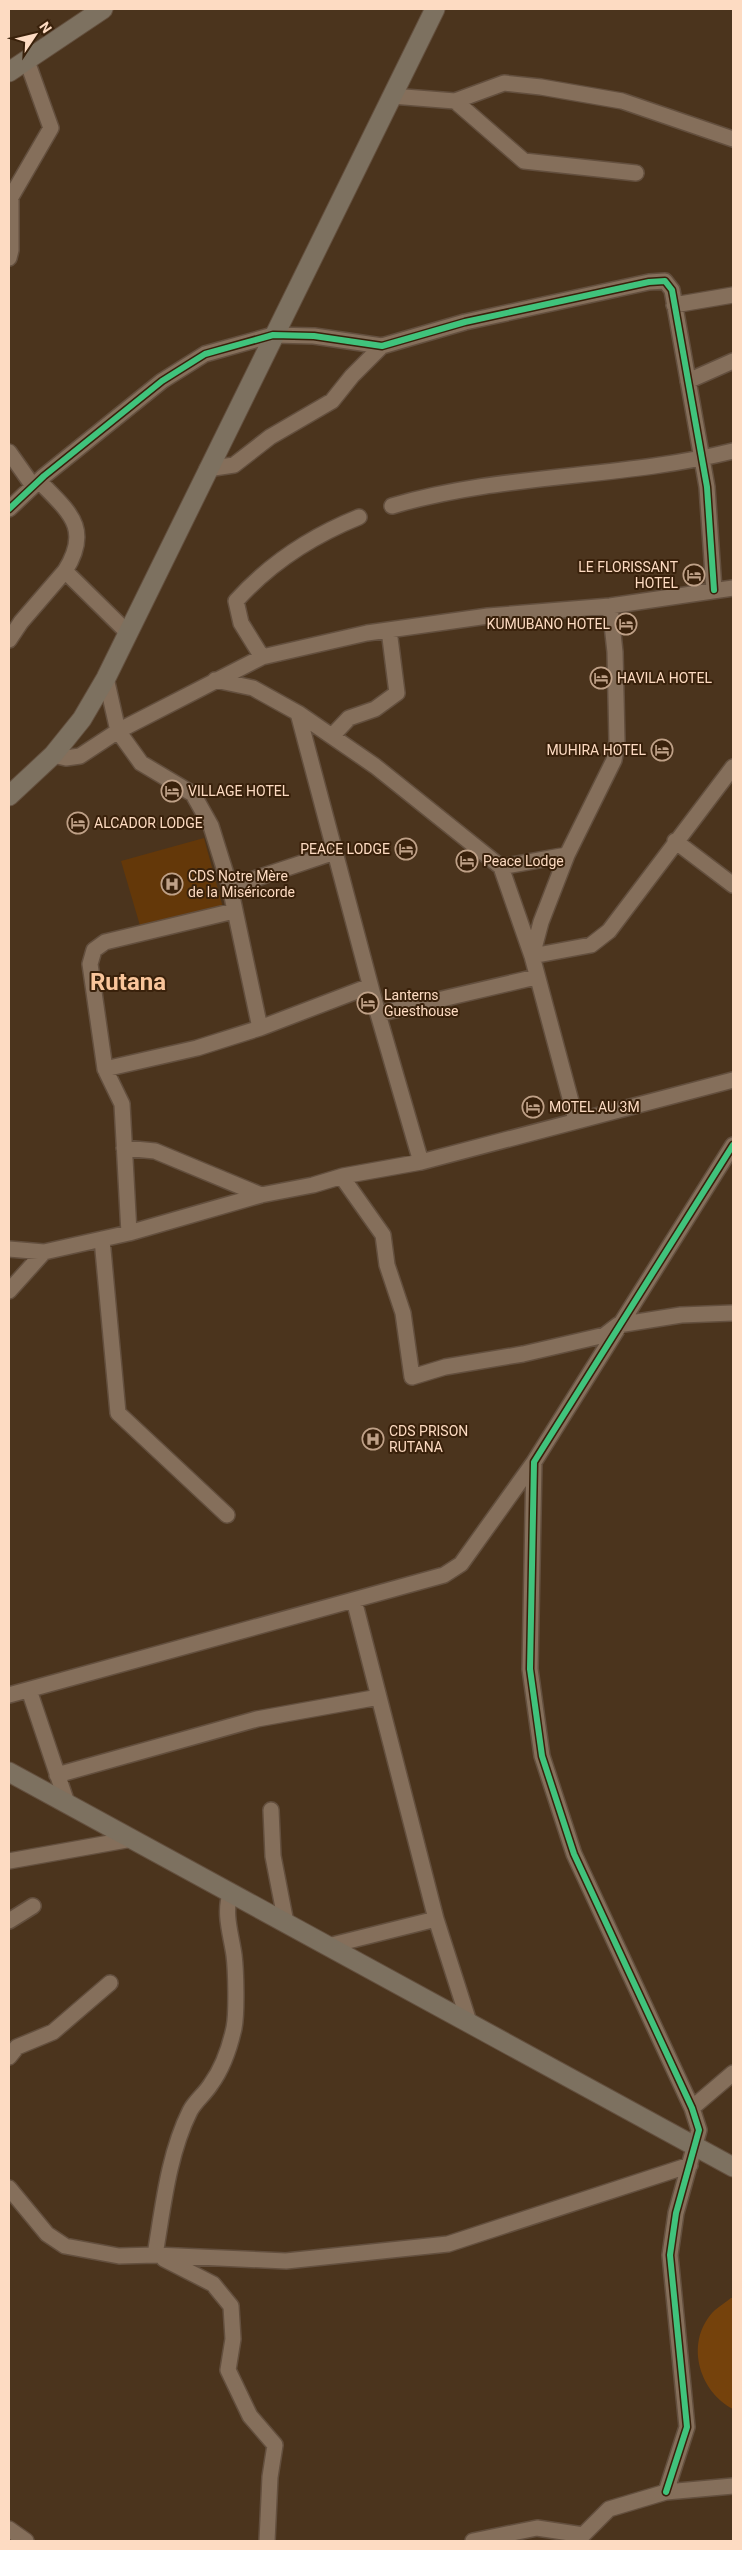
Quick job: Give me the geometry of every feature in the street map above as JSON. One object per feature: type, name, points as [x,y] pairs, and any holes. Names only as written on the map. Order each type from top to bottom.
[{"type":"main road","points":[[9,72],[103,9]]},
{"type":"main road","points":[[9,796],[53,755],[82,719],[106,678],[273,335],[435,9]]},
{"type":"main road","points":[[9,1772],[733,2167]]},
{"type":"street","points":[[9,258],[11,250],[11,197],[50,128],[27,61]]},
{"type":"street","points":[[392,96],[456,101],[504,83],[542,87],[622,101],[733,139]]},
{"type":"street","points":[[456,101],[524,161],[636,173]]},
{"type":"street","points":[[9,510],[36,484],[162,381],[205,354],[273,335],[314,336],[382,346],[465,322],[649,282],[665,281],[672,290],[707,487],[714,590]]},
{"type":"street","points":[[674,305],[733,295]]},
{"type":"street","points":[[208,469],[234,465],[270,437],[332,401],[352,376],[382,346]]},
{"type":"street","points":[[688,381],[733,361]]},
{"type":"street","points":[[392,506],[424,497],[533,480],[702,459],[733,451]]},
{"type":"street","points":[[9,452],[36,484],[64,508],[74,524],[78,538],[76,553],[65,571],[9,640]]},
{"type":"street","points":[[262,657],[241,623],[236,601],[257,577],[307,542],[328,530],[359,517]]},
{"type":"street","points":[[65,571],[128,633]]},
{"type":"street","points":[[53,755],[66,758],[80,756],[118,731],[262,657],[389,630],[488,616],[610,606],[733,588]]},
{"type":"street","points":[[532,956],[541,922],[567,854],[614,760],[617,742],[615,652],[610,606]]},
{"type":"street","points":[[332,736],[349,718],[375,709],[397,693],[389,630]]},
{"type":"street","points":[[106,678],[118,731],[141,763],[193,794],[211,826],[230,887],[260,1028]]},
{"type":"street","points":[[215,680],[253,688],[298,713],[375,766],[501,867],[532,956],[536,977],[576,1120]]},
{"type":"street","points":[[298,713],[370,986],[421,1162]]},
{"type":"street","points":[[532,956],[592,944],[609,931],[675,841],[733,767]]},
{"type":"street","points":[[675,841],[733,885]]},
{"type":"street","points":[[230,887],[335,852]]},
{"type":"street","points":[[501,867],[567,854]]},
{"type":"street","points":[[129,1233],[122,1104],[105,1069],[90,964],[94,950],[105,942],[234,910]]},
{"type":"street","points":[[378,1014],[536,977]]},
{"type":"street","points":[[105,1069],[198,1048],[260,1028],[370,986]]},
{"type":"street","points":[[9,1249],[44,1252],[129,1233],[261,1195],[313,1185],[342,1176],[421,1162],[733,1080]]},
{"type":"street","points":[[9,1695],[444,1575],[461,1564],[534,1462],[618,1324],[733,1145]]},
{"type":"street","points":[[124,1148],[155,1150],[261,1195]]},
{"type":"street","points":[[342,1176],[383,1235],[387,1265],[403,1313],[412,1377],[445,1368],[523,1354],[605,1335],[618,1324],[681,1315],[733,1313]]},
{"type":"street","points":[[102,1239],[118,1413],[227,1515]]},
{"type":"street","points":[[9,1291],[44,1252]]},
{"type":"street","points":[[534,1462],[530,1669],[542,1756],[574,1854],[692,2108],[699,2130],[676,2213],[670,2255],[687,2427],[666,2492]]},
{"type":"street","points":[[354,1600],[436,1919],[469,2022]]},
{"type":"street","points":[[29,1690],[67,1803]]},
{"type":"street","points":[[57,1775],[257,1719],[379,1697]]},
{"type":"street","points":[[272,1810],[273,1856],[286,1923]]},
{"type":"street","points":[[9,1861],[132,1839]]},
{"type":"street","points":[[157,2256],[165,2196],[176,2148],[190,2110],[212,2084],[224,2059],[234,2027],[234,1958],[228,1927],[227,1902],[231,1892]]},
{"type":"street","points":[[9,1921],[33,1906]]},
{"type":"street","points":[[328,1946],[436,1919]]},
{"type":"street","points":[[9,2057],[17,2047],[53,2032],[110,1983]]},
{"type":"street","points":[[692,2108],[733,2073]]},
{"type":"street","points":[[9,2188],[47,2234],[65,2246],[119,2256],[286,2261],[448,2244],[690,2165]]},
{"type":"street","points":[[157,2256],[213,2284],[231,2306],[233,2339],[228,2370],[250,2416],[275,2446],[270,2476],[267,2541]]},
{"type":"street","points":[[473,2541],[537,2528],[583,2535],[610,2509],[666,2492],[733,2486]]},
{"type":"street","points":[[9,2529],[26,2541]]},
{"type":"shaded area","name":"CDS Notre Mère de la Miséricorde","points":[[204,838],[223,908],[141,929],[121,861]]},
{"type":"shaded area","points":[[733,2298],[733,2409],[721,2401],[711,2390],[699,2364],[698,2350],[705,2322],[715,2310]]},
{"type":"cycle path","points":[[9,509],[44,476],[162,381],[205,354],[273,335],[314,336],[382,346],[465,322],[649,282],[665,281],[672,290],[707,487],[714,590]]},
{"type":"cycle path","points":[[666,2492],[687,2427],[670,2255],[676,2213],[699,2130],[692,2108],[574,1854],[542,1756],[530,1669],[534,1462],[733,1145]]},
{"type":"place","name":"LE FLORISSANT HOTEL","points":[[694,575]]},
{"type":"place","name":"KUMUBANO HOTEL","points":[[626,624]]},
{"type":"place","name":"HAVILA HOTEL","points":[[601,678]]},
{"type":"place","name":"MUHIRA HOTEL","points":[[662,750]]},
{"type":"place","name":"VILLAGE HOTEL","points":[[172,791]]},
{"type":"place","name":"ALCADOR LODGE","points":[[78,823]]},
{"type":"place","name":"PEACE LODGE","points":[[406,849]]},
{"type":"place","name":"Peace Lodge","points":[[467,861]]},
{"type":"place","name":"CDS Notre Mère de la Miséricorde","points":[[172,884]]},
{"type":"place","name":"Lanterns Guesthouse","points":[[368,1003]]},
{"type":"place","name":"MOTEL AU 3M","points":[[533,1107]]},
{"type":"place","name":"CDS PRISON RUTANA","points":[[373,1439]]},
{"type":"district","name":"Rutana","points":[[128,982]]}]
